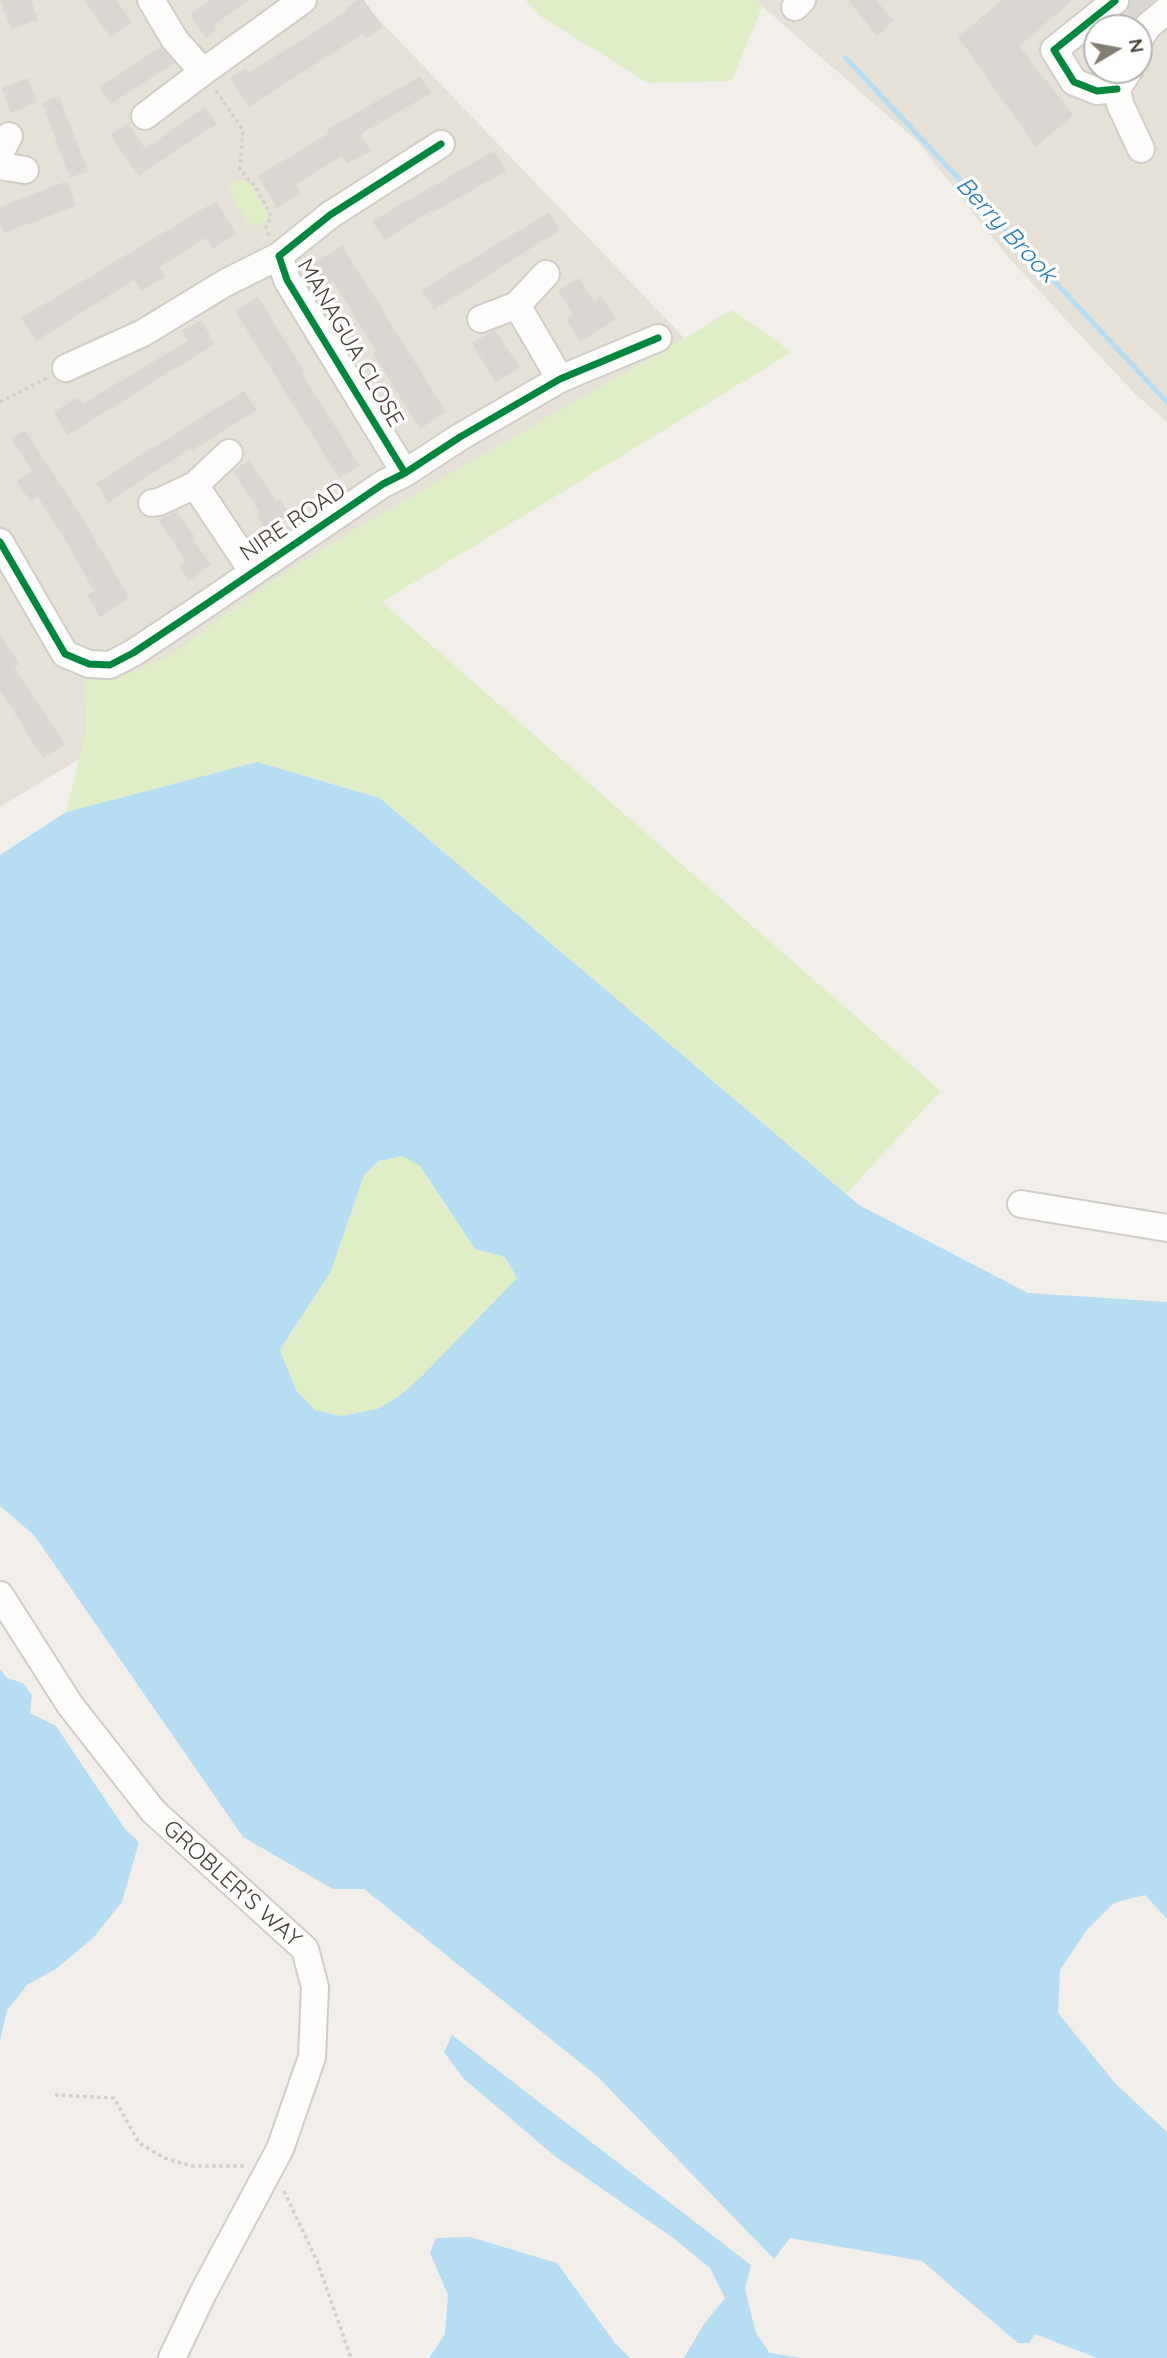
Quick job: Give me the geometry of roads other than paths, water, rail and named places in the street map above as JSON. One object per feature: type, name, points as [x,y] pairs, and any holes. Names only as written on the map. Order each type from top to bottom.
[{"type":"street","points":[[151,0],[175,40],[203,72]]},
{"type":"street","points":[[145,116],[303,0]]},
{"type":"street","points":[[1099,14],[1115,1]]},
{"type":"street","points":[[1153,22],[1167,10]]},
{"type":"street","points":[[1083,27],[1054,50],[1074,82],[1097,91],[1114,84]]},
{"type":"street","points":[[1122,84],[1120,104],[1141,149]]},
{"type":"street","name":"MANAGUA CLOSE","points":[[66,368],[143,333],[225,283],[279,256],[330,215],[442,144]]},
{"type":"street","name":"MANAGUA CLOSE","points":[[279,256],[287,281],[405,472]]},
{"type":"street","points":[[481,319],[517,305],[546,274]]},
{"type":"street","points":[[517,305],[560,379]]},
{"type":"street","name":"NIRE ROAD","points":[[0,542],[65,654],[89,664],[110,665],[133,653],[383,484],[460,437],[560,379],[658,338]]},
{"type":"street","points":[[152,503],[195,485],[229,453]]},
{"type":"street","name":"NIRE ROAD","points":[[195,485],[253,572]]},
{"type":"street","points":[[1021,1204],[1167,1228]]},
{"type":"street","name":"GROBLER'S WAY","points":[[0,1595],[70,1704],[153,1811],[305,1949],[315,1987],[313,2057],[279,2149],[172,2358]]},
{"type":"water","points":[[257,762],[380,798],[859,1205],[1028,1293],[1167,1302],[1167,1919],[1145,1895],[1114,1903],[1087,1930],[1060,1970],[1058,2013],[1115,2083],[1167,2132],[1167,2358],[1097,2358],[1035,2334],[1029,2343],[1018,2343],[922,2261],[790,2238],[774,2259],[598,2077],[364,1889],[333,1889],[243,1837],[34,1535],[0,1506],[0,855],[66,812]],"holes":[[[402,1156],[420,1166],[475,1249],[505,1257],[517,1278],[419,1379],[398,1397],[377,1409],[341,1416],[315,1410],[296,1390],[280,1350],[331,1271],[364,1175],[379,1161]]]},
{"type":"water","points":[[0,1669],[7,1678],[23,1683],[32,1695],[30,1713],[56,1726],[125,1829],[139,1842],[122,1902],[93,1938],[56,1969],[28,1984],[7,2010],[0,2041]]},
{"type":"water","points":[[452,2035],[751,2265],[745,2289],[756,2333],[770,2353],[801,2358],[684,2358],[704,2324],[725,2298],[710,2268],[672,2237],[556,2157],[464,2079],[444,2052]]},
{"type":"water","points":[[470,2237],[557,2263],[615,2343],[630,2358],[429,2358],[445,2334],[448,2295],[430,2253],[436,2238]]},
{"type":"waterway","name":"Berry Brook","points":[[846,58],[1167,402]]}]
